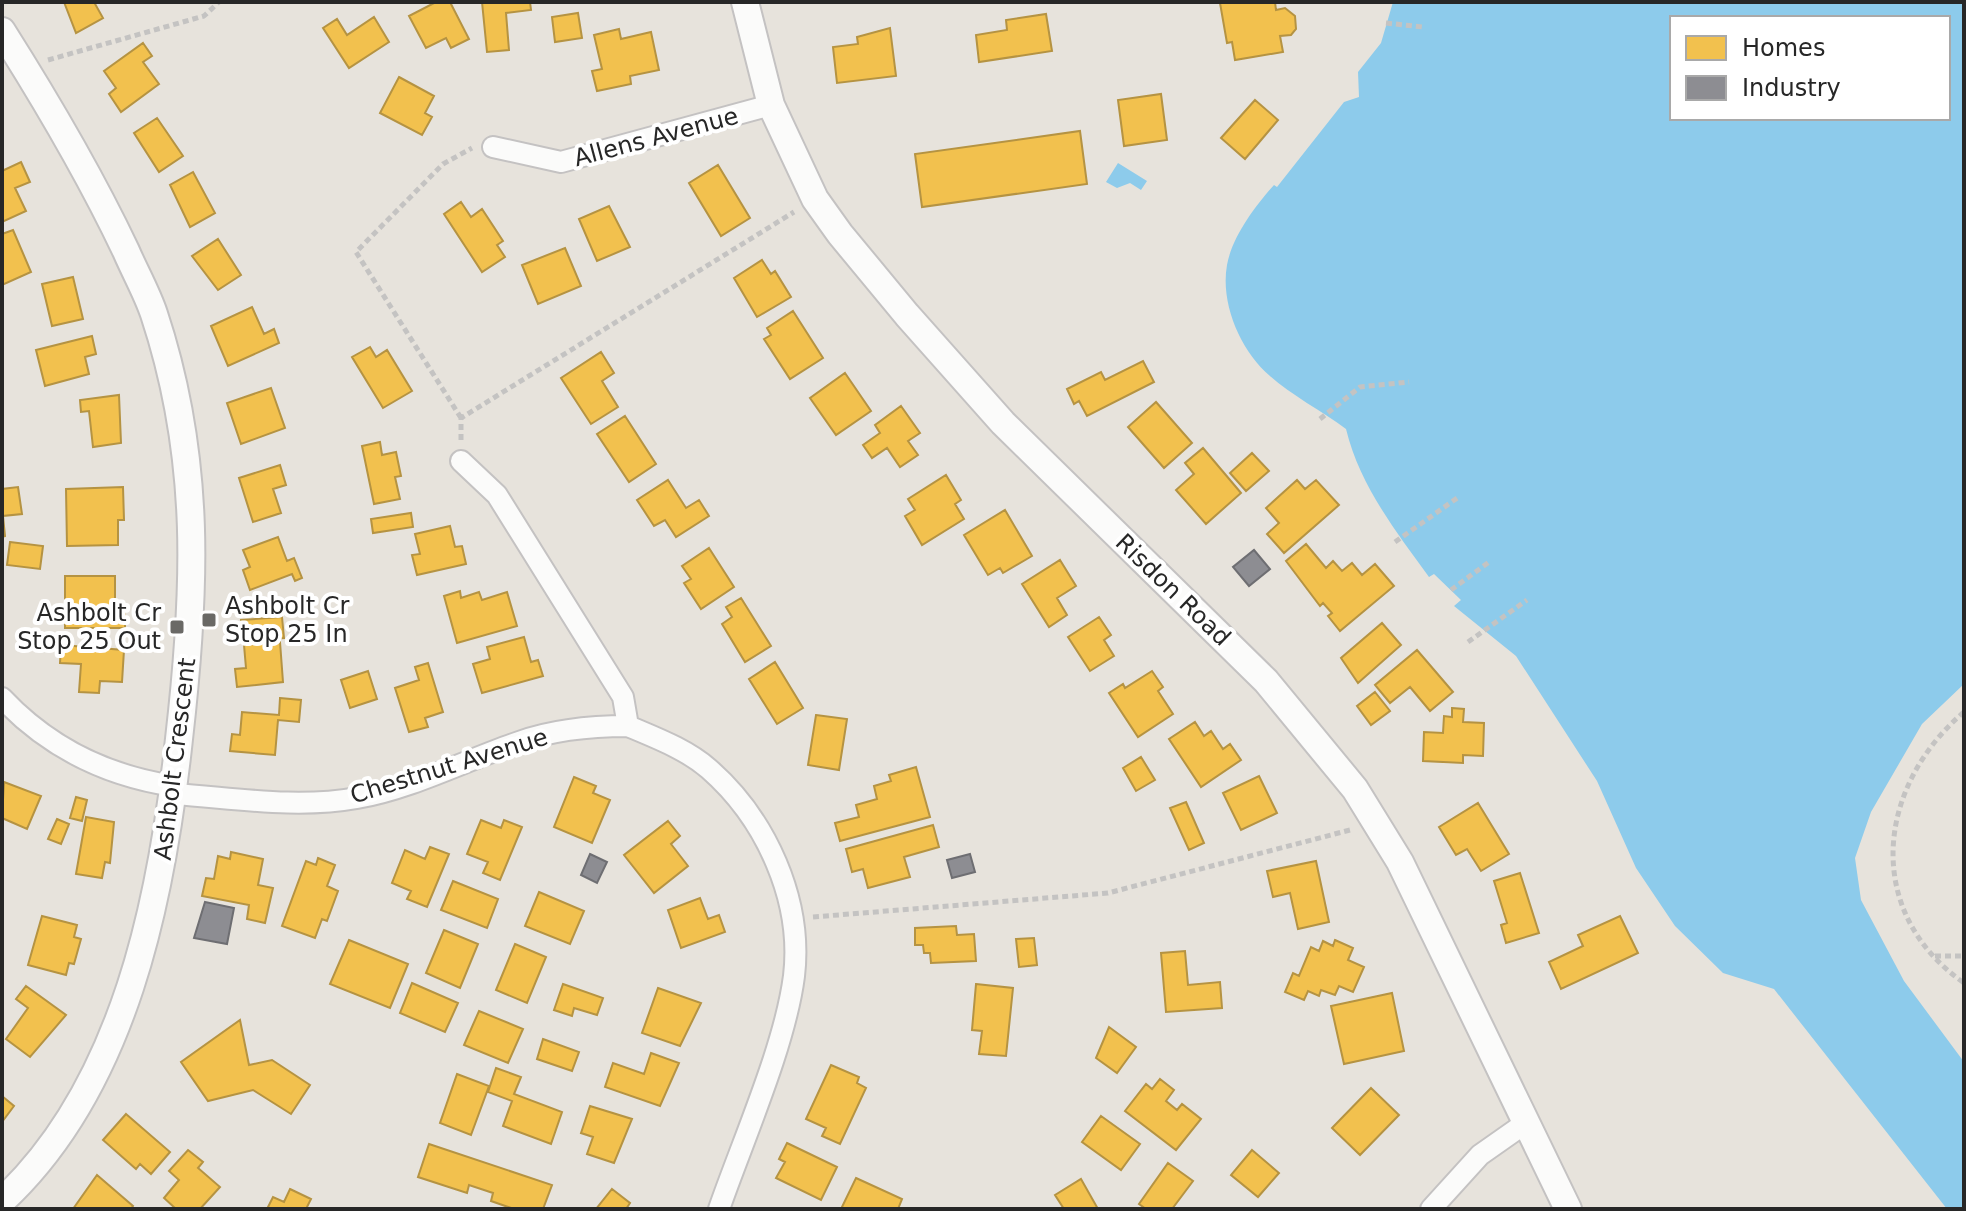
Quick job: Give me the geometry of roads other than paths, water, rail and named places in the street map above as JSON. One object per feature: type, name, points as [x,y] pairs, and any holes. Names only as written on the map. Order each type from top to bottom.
[{"type":"street","name":"Risdon Road","points":[[745,2],[771,105],[815,199],[873,276],[952,367],[1073,494],[1266,681],[1325,749],[1378,823],[1568,1209]]},
{"type":"street","name":"Ashbolt Crescent","points":[[2,31],[100,195],[154,311],[173,380],[187,461],[194,586],[174,790],[158,884],[140,960],[115,1028],[88,1085],[59,1132],[2,1201]]},
{"type":"street","name":"Allens Avenue","points":[[493,147],[561,162],[771,105]]},
{"type":"street","points":[[461,461],[497,495],[623,697],[628,726]]},
{"type":"street","name":"Chestnut Avenue","points":[[2,698],[27,725],[81,760],[174,790],[273,804],[359,798],[443,772],[522,741],[582,727],[628,726],[680,749],[709,769],[734,796],[774,853],[793,919],[794,977],[782,1029],[719,1209]]},
{"type":"street","points":[[1431,1209],[1480,1155],[1527,1122]]},
{"type":"water","points":[[1393,2],[1964,2],[1964,684],[1922,724],[1871,812],[1855,858],[1861,900],[1904,981],[1964,1062],[1964,1209],[1947,1209],[1774,989],[1723,973],[1675,926],[1636,868],[1597,781],[1516,656],[1454,606],[1461,600],[1434,574],[1429,577],[1391,525],[1369,488],[1346,429],[1270,376],[1242,340],[1227,295],[1227,265],[1234,244],[1259,202],[1274,185],[1277,187],[1344,102],[1359,97],[1358,72],[1381,43]]},
{"type":"water","points":[[1118,163],[1147,181],[1141,190],[1130,183],[1117,188],[1106,182]]},
{"type":"place","name":"Ashbolt Cr Stop 25 In","points":[[209,620]]},
{"type":"place","name":"Ashbolt Cr Stop 25 Out","points":[[177,627]]}]
